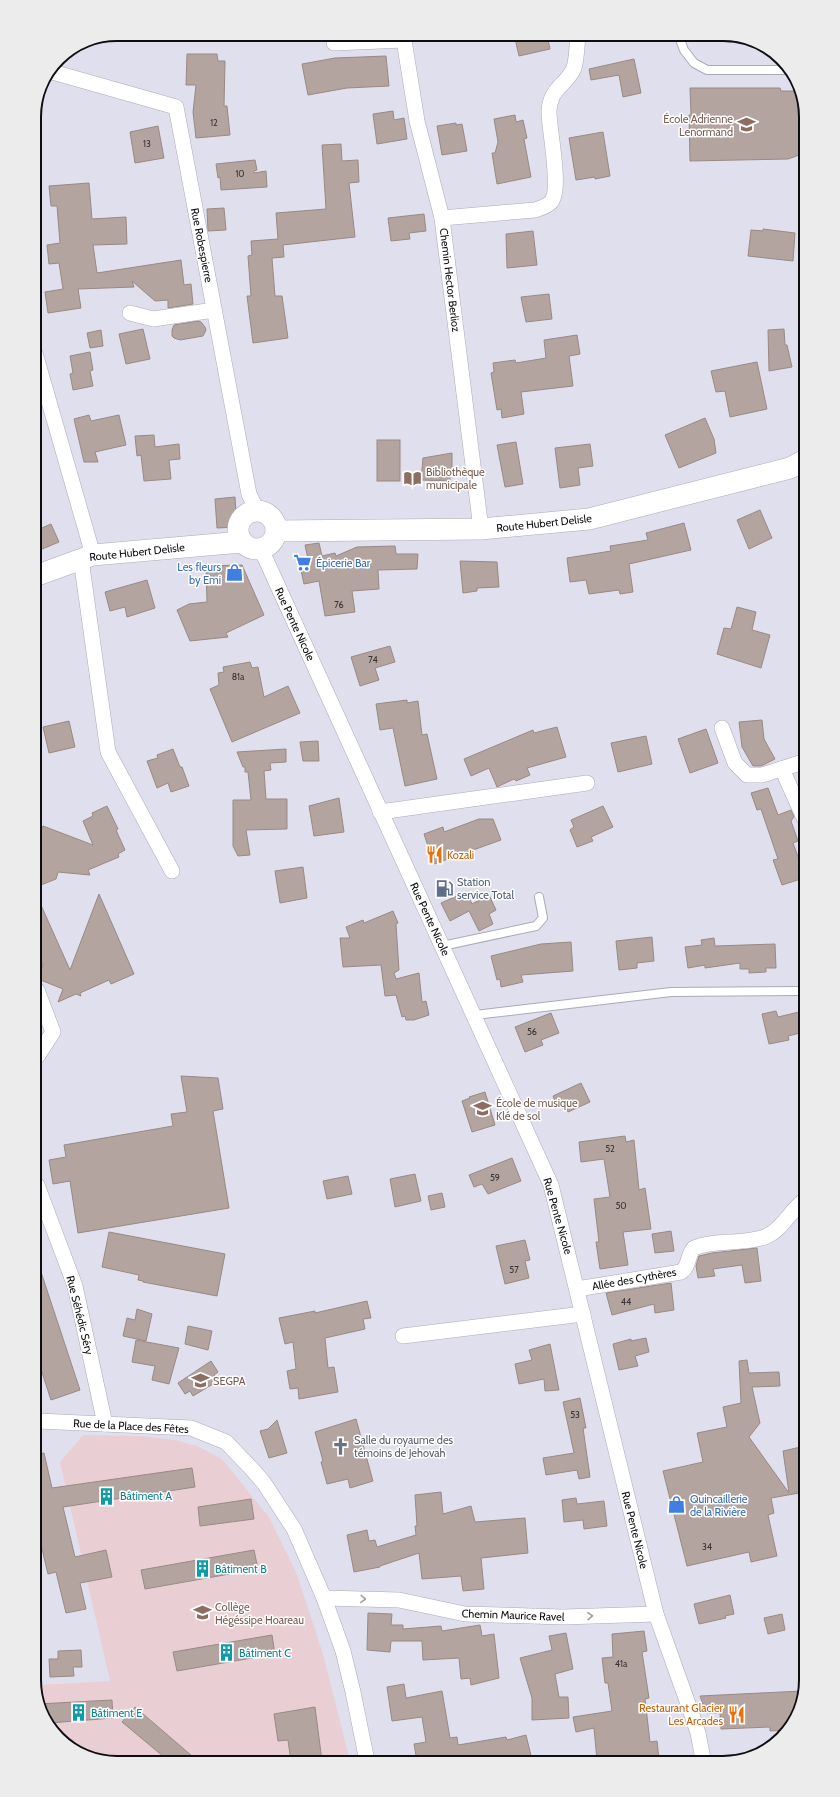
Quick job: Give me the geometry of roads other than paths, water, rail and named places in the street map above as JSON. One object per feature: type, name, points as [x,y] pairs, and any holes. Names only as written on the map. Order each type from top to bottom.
[{"type":"main road","name":"Route Hubert Delisle","points":[[277,531],[481,529],[589,519],[790,468],[799,463]]},
{"type":"main road","points":[[256,511],[265,512],[271,517],[275,523],[277,531],[274,540],[268,546],[252,546],[238,534],[239,523],[250,512],[256,511]]},
{"type":"main road","name":"Route Hubert Delisle","points":[[41,574],[87,557],[252,546]]},
{"type":"street","points":[[334,43],[357,41]]},
{"type":"street","name":"Chemin Hector Berlioz","points":[[404,41],[417,121],[442,218],[481,529]]},
{"type":"street","points":[[442,218],[534,210],[544,208],[551,202],[556,189],[549,111],[552,95],[559,85],[568,77],[574,67],[577,41]]},
{"type":"street","name":"Rue Robespierre","points":[[56,73],[176,107],[249,494],[256,511]]},
{"type":"street","points":[[130,313],[153,319],[214,310]]},
{"type":"street","points":[[41,377],[87,557],[108,752],[172,872]]},
{"type":"street","name":"Rue Pente Nicole","points":[[252,546],[380,812],[475,1015],[551,1185],[656,1614],[698,1732],[702,1756]]},
{"type":"street","points":[[722,728],[735,762],[747,775],[762,775],[799,763]]},
{"type":"street","points":[[782,769],[799,807]]},
{"type":"street","points":[[380,812],[587,783]]},
{"type":"street","points":[[41,1002],[53,1032],[41,1051]]},
{"type":"street","name":"Rue Séhédic Séry","points":[[41,1196],[75,1286],[105,1424]]},
{"type":"street","name":"Allée des Cythères","points":[[577,1289],[681,1272],[687,1266],[690,1253],[694,1248],[767,1236],[778,1228],[799,1204]]},
{"type":"street","points":[[403,1336],[583,1314]]},
{"type":"street","name":"Rue de la Place des Fêtes","points":[[41,1421],[191,1428],[226,1442],[264,1483],[294,1529],[324,1598],[343,1651],[366,1756]]},
{"type":"street","name":"Chemin Maurice Ravel","points":[[324,1598],[399,1600],[464,1614],[563,1617],[656,1614]]},
{"type":"lane","points":[[681,41],[684,50],[694,63],[707,70],[782,70]]},
{"type":"lane","points":[[442,946],[536,926],[542,918],[539,897]]},
{"type":"lane","points":[[475,1015],[672,992],[799,991]]},
{"type":"place","name":"École Adrienne Lenormand","points":[[746,125]]},
{"type":"place","name":"Bibliothèque municipale","points":[[413,478]]},
{"type":"place","name":"Épicerie Bar","points":[[303,563]]},
{"type":"place","name":"Les fleurs by Emi","points":[[234,573]]},
{"type":"place","name":"Kozali","points":[[434,855]]},
{"type":"place","name":"Station service Total","points":[[444,888]]},
{"type":"place","name":"École de musique Klé de sol","points":[[483,1109]]},
{"type":"place","name":"SEGPA","points":[[200,1381]]},
{"type":"place","name":"Salle du royaume des témoins de Jehovah","points":[[341,1446]]},
{"type":"place","name":"Bâtiment A","points":[[107,1496]]},
{"type":"place","name":"Quincaillerie de la Rivière","points":[[677,1505]]},
{"type":"place","name":"Bâtiment B","points":[[202,1569]]},
{"type":"place","name":"Collège Hégéssipe Hoareau","points":[[202,1613]]},
{"type":"place","name":"Bâtiment C","points":[[226,1653]]},
{"type":"place","name":"Bâtiment E","points":[[78,1713]]},
{"type":"place","name":"Restaurant Glacier Les Arcades","points":[[736,1714]]}]
